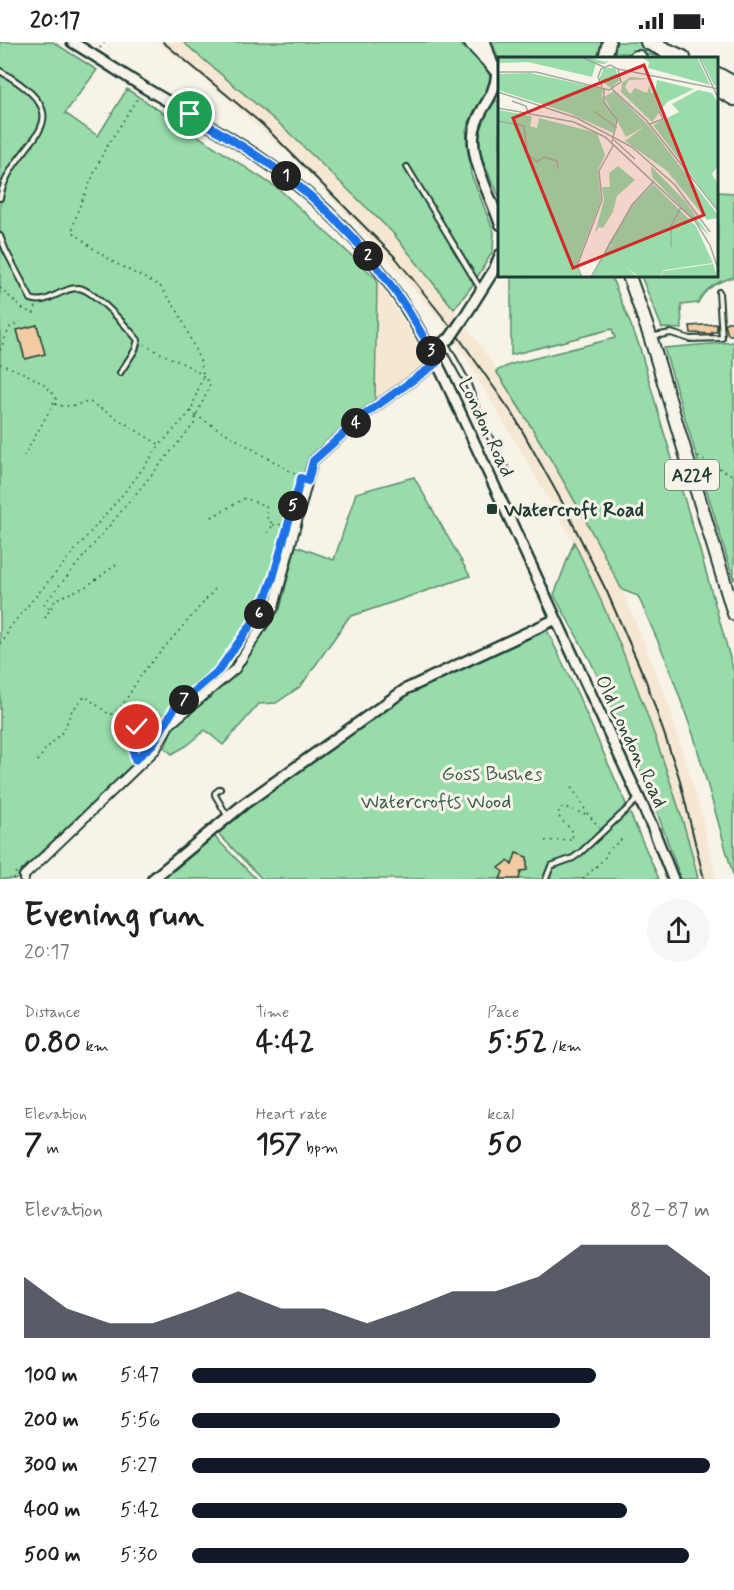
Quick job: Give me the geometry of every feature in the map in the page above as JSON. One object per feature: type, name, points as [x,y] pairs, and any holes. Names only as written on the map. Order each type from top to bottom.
[{"type":"highway","points":[[648,42],[681,57]]},
{"type":"highway","points":[[719,76],[734,84]]},
{"type":"highway","points":[[719,90],[734,98]]},
{"type":"main road","points":[[470,42],[496,71]]},
{"type":"main road","points":[[484,42],[496,71]]},
{"type":"main road","points":[[605,57],[609,42]]},
{"type":"main road","name":"A224","points":[[630,278],[650,336],[734,614]]},
{"type":"street","name":"London Road","points":[[72,42],[83,45],[144,87],[265,162],[320,205],[355,240],[409,312],[431,350],[556,619]]},
{"type":"street","points":[[496,71],[496,96],[478,119],[474,130],[473,145],[498,218]]},
{"type":"street","points":[[431,350],[447,340],[465,316],[498,260]]},
{"type":"street","points":[[24,879],[24,876],[156,749],[169,725],[235,669],[274,608],[313,461],[368,412],[437,363]]},
{"type":"street","points":[[153,879],[228,817],[406,689],[556,619]]},
{"type":"street","name":"Old London Road","points":[[556,619],[639,799],[673,879]]},
{"type":"lane","points":[[0,71],[28,88],[34,95],[41,108],[44,123],[9,172],[0,198]]},
{"type":"lane","points":[[407,167],[481,291]]},
{"type":"lane","points":[[0,236],[31,299],[43,301],[67,290],[78,288],[86,291],[138,340],[135,350],[120,373]]},
{"type":"lane","points":[[650,336],[671,333],[690,339],[722,338],[719,292]]},
{"type":"lane","points":[[447,340],[468,381],[481,420],[509,475]]},
{"type":"lane","points":[[220,789],[214,793],[228,817]]},
{"type":"lane","points":[[546,879],[551,866],[573,858],[639,799]]},
{"type":"path","points":[[0,644],[10,627],[191,411],[203,375],[201,363],[179,313],[160,286],[115,263],[72,231],[78,210],[104,151],[144,87]]},
{"type":"path","points":[[0,288],[24,310],[34,313],[37,301]]},
{"type":"path","points":[[0,351],[10,327],[20,322]]},
{"type":"path","points":[[49,608],[44,604],[194,424],[195,415],[208,393],[210,384],[203,375],[155,352],[138,340]]},
{"type":"path","points":[[0,364],[36,380],[54,394],[56,399],[24,456]]},
{"type":"path","points":[[54,404],[74,406],[90,402],[160,446]]},
{"type":"path","points":[[191,411],[308,481]]},
{"type":"path","points":[[684,449],[734,476]]},
{"type":"path","points":[[212,517],[245,498],[266,506],[266,516],[273,525]]},
{"type":"path","points":[[273,525],[288,524],[286,532]]},
{"type":"path","points":[[266,535],[273,525]]},
{"type":"path","points":[[169,717],[174,709],[219,670],[260,612],[281,550]]},
{"type":"path","points":[[45,618],[49,608],[56,600],[87,586],[117,564]]},
{"type":"path","points":[[38,761],[44,751],[64,730],[71,711],[86,696],[110,716],[120,709],[143,672],[216,588]]},
{"type":"path","points":[[120,709],[137,727],[133,748],[135,760],[141,755]]},
{"type":"path","points":[[570,786],[586,812],[604,832]]},
{"type":"path","points":[[545,841],[572,840],[573,832],[559,817],[559,809],[564,807],[584,814],[586,812]]},
{"type":"path","points":[[584,879],[604,859],[608,851],[623,838]]},
{"type":"path","points":[[13,879],[22,867]]},
{"type":"shaded area","points":[[157,42],[183,42],[283,127],[392,232],[454,309],[484,351],[540,438],[592,530],[622,590],[667,699],[702,817],[716,879],[698,879],[692,853],[647,714],[609,617],[574,542],[444,324],[364,232],[299,163],[205,80]]},
{"type":"shaded area","points":[[377,279],[428,361],[424,370],[375,400]]},
{"type":"green space","points":[[0,42],[53,42],[97,70],[65,113],[98,136],[127,89],[280,190],[377,279],[375,400],[309,457],[269,606],[230,665],[165,721],[151,747],[18,874],[18,879],[0,879]]},
{"type":"green space","points":[[183,42],[457,42],[480,61],[492,79],[486,95],[474,111],[466,130],[471,174],[494,232],[493,251],[472,286],[454,309],[392,232],[283,127]]},
{"type":"green space","points":[[492,42],[602,42],[597,57],[498,58]]},
{"type":"green space","points":[[616,42],[639,42],[667,57],[644,54],[615,53]]},
{"type":"green space","points":[[493,101],[498,101],[498,194],[480,150],[479,139],[485,115]]},
{"type":"green space","points":[[719,192],[734,193],[734,277],[713,286],[698,303],[681,305],[682,329],[662,328],[642,278],[719,278]]},
{"type":"green space","points":[[511,278],[612,278],[639,345],[734,672],[734,878],[694,737],[667,662],[638,596],[622,590],[562,479],[496,371],[512,364],[615,338],[612,329],[511,355]]},
{"type":"green space","points":[[734,342],[734,581],[664,348]]},
{"type":"green space","points":[[414,477],[470,576],[349,617],[301,686],[276,703],[259,704],[223,745],[205,730],[188,745],[172,754],[165,748],[172,728],[234,677],[280,609],[296,546],[334,560],[356,493]]},
{"type":"green space","points":[[574,542],[611,622],[643,704],[677,804],[698,879],[681,879],[647,784],[590,660],[554,595]]},
{"type":"green space","name":"Goss Bushes","points":[[547,630],[659,879],[262,879],[216,831],[337,742],[409,694]]},
{"type":"green space","points":[[214,836],[256,879],[164,879]]},
{"type":"building","points":[[734,322],[734,335],[728,335],[725,324]]},
{"type":"building","points":[[717,324],[717,332],[712,332],[712,334],[691,333],[690,326]]},
{"type":"building","points":[[37,325],[45,354],[25,359],[17,330]]},
{"type":"building","points":[[516,853],[527,857],[527,870],[521,871],[519,879],[500,879],[503,872],[499,868],[508,861],[512,865]]},
{"type":"railway","points":[[163,42],[262,124],[395,257],[455,332],[514,416],[562,502],[607,592],[646,681],[679,777],[704,879]]},
{"type":"place","name":"Watercroft Road","points":[[492,509]]},
{"type":"route","points":[[137,727],[133,748],[135,760],[153,744],[174,709],[219,670],[260,612],[273,578],[301,478],[308,481],[313,461],[368,412],[437,363],[397,294],[369,256],[340,225],[288,178],[190,114]]},
{"type":"park label","name":"Watercrofts Wood","points":[[436,801]]}]
